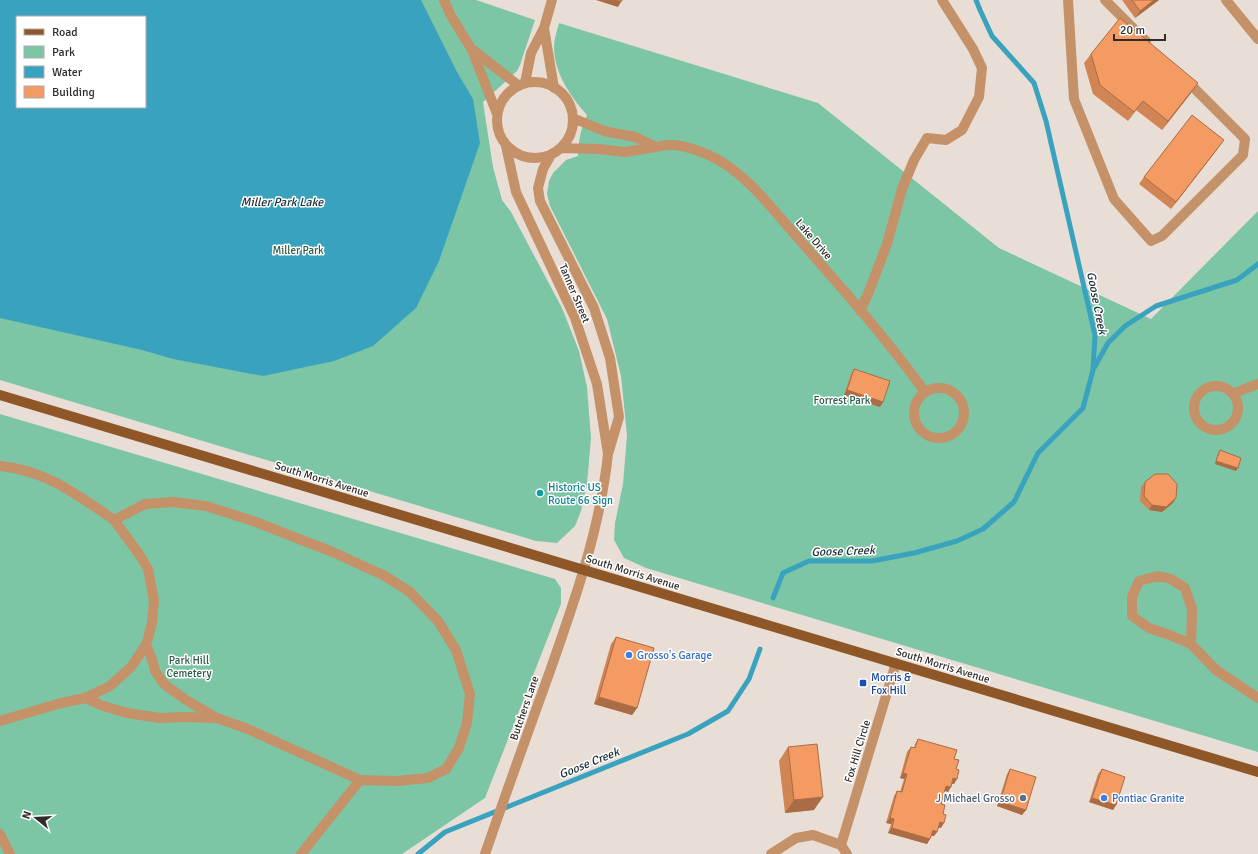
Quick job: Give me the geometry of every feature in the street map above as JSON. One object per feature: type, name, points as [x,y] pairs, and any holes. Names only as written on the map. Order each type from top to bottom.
[{"type":"main road","name":"South Morris Avenue","points":[[0,396],[1258,772]]},
{"type":"street","points":[[444,0],[450,14],[472,50],[497,114]]},
{"type":"street","points":[[522,84],[531,53],[544,28],[552,0]]},
{"type":"street","points":[[860,311],[887,244],[902,190],[914,160],[927,138],[946,140],[962,130],[979,98],[982,68],[973,49],[942,0]]},
{"type":"street","points":[[1068,0],[1074,99],[1114,199],[1151,241],[1162,236],[1243,155],[1244,139],[1178,72]]},
{"type":"street","points":[[1105,0],[1155,50]]},
{"type":"street","points":[[1226,0],[1258,39]]},
{"type":"street","points":[[544,28],[554,88]]},
{"type":"street","points":[[472,50],[522,84]]},
{"type":"street","points":[[535,82],[554,88],[564,96],[570,106],[573,118],[570,134],[561,148],[551,155],[539,158],[527,158],[515,153],[506,146],[500,136],[497,125],[497,114],[504,97],[522,84],[535,82]]},
{"type":"street","name":"Lake Drive","points":[[573,118],[604,131],[635,137],[656,147]]},
{"type":"street","name":"Lake Drive","points":[[561,148],[598,149],[625,152],[671,145],[684,147],[706,154],[722,162],[738,173],[823,266],[900,358],[925,392]]},
{"type":"street","name":"Tanner Street","points":[[506,146],[516,192],[575,318],[597,384],[608,454]]},
{"type":"street","name":"Tanner Street","points":[[551,155],[543,169],[538,188],[540,201],[594,308],[610,358],[619,417],[608,454],[602,497],[584,570]]},
{"type":"street","points":[[1233,394],[1258,384]]},
{"type":"street","points":[[1215,386],[1222,387],[1233,394],[1238,408],[1236,416],[1227,427],[1212,429],[1205,427],[1200,422],[1194,410],[1195,403],[1202,391],[1215,386]]},
{"type":"street","points":[[940,388],[948,390],[960,399],[963,406],[963,422],[953,434],[937,438],[928,435],[921,430],[914,415],[919,398],[925,392],[940,388]]},
{"type":"street","points":[[0,466],[39,474],[73,492],[114,520],[148,569],[154,601],[152,623],[146,645],[131,667],[110,686],[85,698],[61,703],[0,721]]},
{"type":"street","points":[[114,520],[145,504],[173,502],[206,506],[253,521],[328,550],[385,576],[410,592],[438,621],[456,650],[470,694],[467,723],[459,748],[446,769],[428,778],[397,781],[360,780],[248,729],[217,718],[186,700],[164,684],[155,671],[146,645]]},
{"type":"street","name":"Butchers Lane","points":[[485,854],[570,615],[584,570]]},
{"type":"street","points":[[1191,644],[1192,609],[1185,588],[1171,579],[1158,576],[1139,581],[1132,597],[1132,616],[1149,628],[1191,644],[1216,670],[1258,698]]},
{"type":"street","name":"Fox Hill Circle","points":[[841,845],[896,663]]},
{"type":"street","points":[[85,698],[103,706],[127,713],[160,718],[217,718]]},
{"type":"street","points":[[302,854],[360,780]]},
{"type":"street","points":[[0,834],[10,854]]},
{"type":"street","points":[[771,854],[796,838],[814,835],[841,845],[847,854]]},
{"type":"green space","name":"Miller Park Lake","points":[[0,0],[476,0],[535,20],[517,71],[483,102],[493,167],[502,200],[511,212],[562,308],[579,351],[587,387],[591,438],[587,484],[581,511],[575,526],[557,543],[536,541],[0,380]]},
{"type":"green space","name":"Forrest Park","points":[[559,23],[818,103],[999,248],[1151,319],[1258,211],[1258,752],[646,568],[624,558],[614,540],[615,523],[623,484],[627,435],[621,376],[607,319],[550,206],[547,194],[549,181],[553,173],[566,160],[578,156],[580,135],[587,115],[564,84],[557,66],[554,44]]},
{"type":"green space","name":"Park Hill Cemetery","points":[[0,414],[555,579],[561,588],[561,604],[485,798],[402,854],[0,854]]},
{"type":"water","name":"Miller Park Lake","points":[[0,0],[421,0],[457,72],[473,99],[480,143],[439,261],[416,308],[373,346],[334,361],[263,376],[173,359],[142,350],[0,318]]},
{"type":"building","points":[[1132,0],[1154,0],[1140,11]]},
{"type":"building","points":[[1120,18],[1198,83],[1168,121],[1143,101],[1134,112],[1100,85],[1091,54]]},
{"type":"building","points":[[1192,115],[1224,140],[1176,202],[1144,177]]},
{"type":"building","points":[[854,369],[890,381],[883,402],[847,390]]},
{"type":"building","points":[[1220,450],[1241,458],[1238,468],[1216,461]]},
{"type":"building","points":[[1155,474],[1168,474],[1177,484],[1176,498],[1166,507],[1152,505],[1144,496],[1145,482]]},
{"type":"building","points":[[616,637],[654,648],[637,708],[599,697]]},
{"type":"building","points":[[918,739],[957,750],[954,759],[959,760],[956,769],[959,770],[957,779],[953,778],[951,787],[946,786],[941,804],[945,805],[943,814],[946,815],[944,823],[940,822],[937,832],[933,830],[930,839],[892,828],[894,819],[890,818],[897,791],[902,792],[907,774],[903,773],[911,747],[915,748]]},
{"type":"building","points":[[817,744],[823,797],[794,800],[788,747]]},
{"type":"building","points":[[1010,769],[1036,777],[1026,810],[1000,802]]},
{"type":"building","points":[[1102,769],[1125,777],[1116,805],[1092,798]]},
{"type":"waterway","name":"Goose Creek","points":[[773,598],[783,573],[809,561],[872,561],[914,553],[957,541],[983,529],[1014,502],[1038,453],[1083,408],[1093,370],[1095,335],[1046,121],[1034,83],[992,36],[976,0]]},
{"type":"waterway","points":[[1094,368],[1108,343],[1125,326],[1156,306],[1237,280],[1258,264]]},
{"type":"waterway","name":"Goose Creek","points":[[418,854],[445,832],[688,734],[728,711],[749,679],[760,649]]},
{"type":"place","name":"Historic US Route 66 Sign","points":[[540,493]]},
{"type":"place","name":"Grosso's Garage","points":[[629,655]]},
{"type":"place","name":"Morris & Fox Hill","points":[[863,683]]},
{"type":"place","name":"J Michael Grosso","points":[[1023,798]]},
{"type":"place","name":"Pontiac Granite","points":[[1104,798]]},
{"type":"park label","name":"Miller Park","points":[[298,250]]}]
